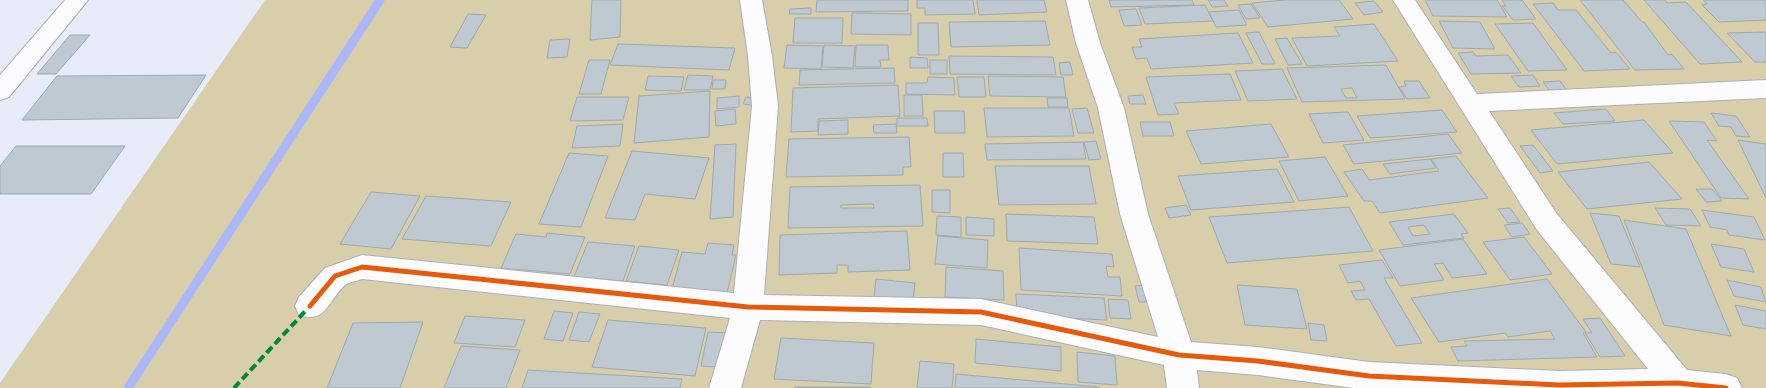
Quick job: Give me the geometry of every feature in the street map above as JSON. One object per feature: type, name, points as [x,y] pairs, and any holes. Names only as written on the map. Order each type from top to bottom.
[{"type":"street","points":[[0,91],[77,0]]},
{"type":"street","points":[[725,388],[748,306],[765,106],[760,56],[751,0]]},
{"type":"street","points":[[1077,0],[1088,43],[1111,108],[1134,214],[1179,356],[1182,388]]},
{"type":"street","points":[[1404,0],[1547,222],[1678,383]]},
{"type":"street","points":[[1469,103],[1766,89]]},
{"type":"street","points":[[310,306],[335,276],[362,267],[748,306],[981,312],[1179,356],[1258,361],[1369,376],[1559,385],[1678,383],[1726,388]]},
{"type":"shaded area","points":[[265,0],[1766,0],[1766,388],[0,388],[0,383]]},
{"type":"building","points":[[592,0],[621,0],[620,37],[590,40]]},
{"type":"building","points":[[817,0],[908,0],[908,11],[816,12]]},
{"type":"building","points":[[917,0],[973,0],[975,14],[925,15],[925,8],[917,8]]},
{"type":"building","points":[[977,0],[1044,0],[1047,12],[979,15]]},
{"type":"building","points":[[1109,0],[1192,0],[1194,5],[1111,7]]},
{"type":"building","points":[[1208,0],[1224,0],[1228,6],[1212,7]]},
{"type":"building","points":[[1285,0],[1339,0],[1353,19],[1268,27],[1252,3]]},
{"type":"building","points":[[1425,0],[1497,0],[1507,17],[1433,16]]},
{"type":"building","points":[[1502,0],[1522,0],[1536,19],[1513,20],[1502,6],[1506,6]]},
{"type":"building","points":[[1580,0],[1623,0],[1644,22],[1668,55],[1672,54],[1684,69],[1635,70]]},
{"type":"building","points":[[1644,0],[1665,0],[1667,3],[1686,2],[1742,62],[1700,64]]},
{"type":"building","points":[[1703,0],[1766,0],[1766,20],[1719,22],[1702,5],[1707,4]]},
{"type":"building","points":[[1374,1],[1383,12],[1364,15],[1355,3]]},
{"type":"building","points":[[1553,3],[1558,10],[1576,10],[1611,53],[1616,52],[1630,69],[1584,71],[1533,4]]},
{"type":"building","points":[[1251,4],[1260,18],[1246,19],[1238,5]]},
{"type":"building","points":[[1205,5],[1213,21],[1145,24],[1139,8]]},
{"type":"building","points":[[811,8],[811,14],[789,14],[790,9]]},
{"type":"building","points":[[1136,9],[1142,25],[1124,26],[1119,10]]},
{"type":"building","points":[[1239,10],[1247,25],[1216,27],[1209,12]]},
{"type":"building","points":[[852,13],[911,14],[911,35],[851,34]]},
{"type":"building","points":[[468,14],[486,15],[467,48],[450,47]]},
{"type":"building","points":[[795,18],[843,18],[842,43],[793,43]]},
{"type":"building","points":[[1045,21],[1050,45],[951,47],[949,22]]},
{"type":"building","points":[[1439,21],[1480,22],[1495,49],[1453,48]]},
{"type":"building","points":[[918,23],[938,23],[939,55],[918,55]]},
{"type":"building","points":[[1533,23],[1567,70],[1528,71],[1495,24]]},
{"type":"building","points":[[1374,24],[1398,61],[1307,66],[1292,38],[1340,36],[1334,27]]},
{"type":"building","points":[[1259,32],[1275,64],[1262,64],[1246,33]]},
{"type":"building","points":[[1766,32],[1766,62],[1755,62],[1727,33]]},
{"type":"building","points":[[1238,33],[1253,63],[1151,69],[1147,58],[1136,59],[1132,47],[1142,47],[1139,39]]},
{"type":"building","points":[[70,35],[90,35],[56,74],[37,74]]},
{"type":"building","points":[[1287,38],[1302,64],[1288,65],[1275,39]]},
{"type":"building","points":[[570,39],[567,57],[547,58],[550,40]]},
{"type":"building","points":[[618,44],[735,48],[729,70],[610,65]]},
{"type":"building","points":[[787,45],[823,46],[821,69],[784,68]]},
{"type":"building","points":[[824,45],[855,46],[853,68],[822,67]]},
{"type":"building","points":[[856,45],[888,45],[889,60],[880,60],[881,67],[855,67]]},
{"type":"building","points":[[1473,52],[1476,56],[1508,55],[1521,73],[1471,74],[1458,53]]},
{"type":"building","points":[[949,56],[1053,57],[1056,75],[950,74]]},
{"type":"building","points":[[910,57],[927,58],[928,68],[910,68]]},
{"type":"building","points":[[589,60],[610,60],[601,94],[579,94]]},
{"type":"building","points":[[930,60],[947,60],[947,74],[930,74]]},
{"type":"building","points":[[1070,62],[1073,75],[1061,75],[1059,63]]},
{"type":"building","points":[[1386,65],[1405,99],[1302,102],[1287,68]],"holes":[[[1352,88],[1357,98],[1346,98],[1341,89]]]},
{"type":"building","points":[[894,68],[895,83],[799,85],[800,70]]},
{"type":"building","points":[[1282,69],[1297,99],[1248,101],[1235,71]]},
{"type":"building","points":[[1230,74],[1241,100],[1174,103],[1179,114],[1158,115],[1146,77]]},
{"type":"building","points":[[206,75],[178,118],[22,120],[57,76]]},
{"type":"building","points":[[688,75],[713,76],[710,90],[684,90]]},
{"type":"building","points":[[1533,75],[1540,86],[1519,87],[1511,76]]},
{"type":"building","points":[[648,76],[684,77],[681,91],[645,90]]},
{"type":"building","points":[[988,76],[1063,77],[1066,97],[990,96]]},
{"type":"building","points":[[928,77],[954,78],[955,95],[906,94],[906,83],[927,83]]},
{"type":"building","points":[[957,77],[984,77],[986,97],[959,97]]},
{"type":"building","points":[[713,80],[726,80],[725,89],[712,89]]},
{"type":"building","points":[[1404,81],[1419,81],[1430,98],[1407,99],[1399,87],[1406,86]]},
{"type":"building","points":[[1560,81],[1570,94],[1553,95],[1543,82]]},
{"type":"building","points":[[898,85],[900,116],[818,119],[818,131],[791,132],[793,88]]},
{"type":"building","points":[[710,91],[709,137],[634,143],[639,96]]},
{"type":"building","points":[[904,95],[922,95],[923,116],[904,116]]},
{"type":"building","points":[[1143,95],[1146,104],[1130,104],[1128,96]]},
{"type":"building","points":[[739,96],[739,107],[717,109],[717,98]]},
{"type":"building","points":[[577,97],[629,97],[623,120],[570,121]]},
{"type":"building","points":[[746,97],[761,99],[759,106],[743,104]]},
{"type":"building","points":[[1047,98],[1067,98],[1068,107],[1048,107]]},
{"type":"building","points":[[984,108],[1069,108],[1074,136],[987,137]]},
{"type":"building","points":[[1087,108],[1094,133],[1078,133],[1072,109]]},
{"type":"building","points":[[735,109],[736,124],[716,126],[715,111]]},
{"type":"building","points":[[1606,109],[1615,121],[1563,124],[1554,113]]},
{"type":"building","points":[[1442,110],[1457,132],[1370,138],[1357,116]]},
{"type":"building","points":[[934,111],[964,111],[965,133],[935,133]]},
{"type":"building","points":[[1348,112],[1364,140],[1323,143],[1309,114]]},
{"type":"building","points":[[1711,113],[1736,116],[1750,137],[1736,136],[1731,127],[1719,126]]},
{"type":"building","points":[[897,118],[927,118],[928,126],[897,126]]},
{"type":"building","points":[[848,120],[848,134],[818,135],[819,121]]},
{"type":"building","points":[[1644,120],[1673,153],[1557,164],[1531,130]]},
{"type":"building","points":[[1669,121],[1704,122],[1717,141],[1707,140],[1749,199],[1721,198]]},
{"type":"building","points":[[1140,122],[1170,122],[1174,136],[1143,136]]},
{"type":"building","points":[[623,124],[620,146],[572,148],[577,126]]},
{"type":"building","points":[[896,124],[897,133],[874,133],[873,125]]},
{"type":"building","points":[[1271,124],[1289,157],[1201,164],[1186,131]]},
{"type":"building","points":[[1448,134],[1462,153],[1354,164],[1343,145]]},
{"type":"building","points":[[909,137],[911,167],[903,167],[903,175],[786,177],[789,139]]},
{"type":"building","points":[[1738,140],[1766,144],[1766,198]]},
{"type":"building","points":[[1096,141],[1101,159],[1089,160],[1084,142]]},
{"type":"building","points":[[1083,142],[1086,159],[987,160],[985,144]]},
{"type":"building","points":[[736,144],[733,217],[710,219],[715,145]]},
{"type":"building","points":[[1533,145],[1553,171],[1540,173],[1520,146]]},
{"type":"building","points":[[16,146],[125,146],[91,194],[0,194],[0,166]]},
{"type":"building","points":[[632,151],[709,158],[695,199],[645,194],[635,220],[605,218]]},
{"type":"building","points":[[569,153],[608,156],[581,227],[539,224]]},
{"type":"building","points":[[943,153],[963,153],[964,177],[943,177]]},
{"type":"building","points":[[1456,156],[1488,198],[1380,213],[1372,201],[1364,201],[1344,172],[1362,169],[1369,180],[1439,171],[1431,159]]},
{"type":"building","points":[[1325,157],[1348,196],[1299,201],[1279,161]]},
{"type":"building","points":[[1430,159],[1436,168],[1390,174],[1383,164]]},
{"type":"building","points":[[1649,162],[1682,199],[1587,209],[1558,172]]},
{"type":"building","points":[[995,166],[1089,166],[1096,204],[999,205]]},
{"type":"building","points":[[1277,169],[1294,202],[1191,210],[1178,176]]},
{"type":"building","points":[[920,185],[923,226],[788,228],[790,187]],"holes":[[[873,204],[874,208],[841,208],[841,205]]]},
{"type":"building","points":[[1696,189],[1712,189],[1722,201],[1706,202]]},
{"type":"building","points":[[932,190],[950,190],[950,213],[932,212]]},
{"type":"building","points":[[371,192],[420,196],[391,249],[340,244]]},
{"type":"building","points":[[426,196],[511,202],[491,246],[402,239]]},
{"type":"building","points":[[1186,205],[1191,215],[1169,218],[1165,208]]},
{"type":"building","points":[[1349,207],[1373,251],[1227,263],[1209,217]]},
{"type":"building","points":[[1510,208],[1520,222],[1508,223],[1498,209]]},
{"type":"building","points":[[1655,208],[1690,209],[1701,226],[1666,225]]},
{"type":"building","points":[[1702,210],[1754,217],[1765,240],[1729,235],[1727,230],[1710,227]]},
{"type":"building","points":[[1590,213],[1619,216],[1640,267],[1611,264]]},
{"type":"building","points":[[1006,214],[1094,217],[1098,244],[1007,241]]},
{"type":"building","points":[[1454,214],[1468,233],[1461,234],[1464,238],[1403,245],[1389,222]],"holes":[[[1424,225],[1430,234],[1413,236],[1408,227]]]},
{"type":"building","points":[[937,216],[961,217],[961,237],[936,235]]},
{"type":"building","points":[[966,217],[994,219],[994,236],[966,235]]},
{"type":"building","points":[[1624,220],[1686,229],[1731,336],[1664,325]]},
{"type":"building","points":[[1522,223],[1530,234],[1512,237],[1504,225]]},
{"type":"building","points":[[907,231],[910,270],[848,272],[848,265],[837,265],[837,273],[779,275],[780,235]]},
{"type":"building","points":[[547,233],[585,237],[570,274],[501,268],[516,234],[546,237]]},
{"type":"building","points":[[938,236],[988,240],[987,268],[935,264]]},
{"type":"building","points":[[1524,237],[1552,274],[1510,280],[1483,242]]},
{"type":"building","points":[[1463,239],[1487,274],[1452,278],[1443,263],[1434,264],[1444,280],[1400,286],[1379,250]]},
{"type":"building","points":[[588,242],[635,246],[623,281],[574,277]]},
{"type":"building","points":[[708,243],[734,245],[732,255],[736,255],[727,293],[672,289],[682,252],[705,254]]},
{"type":"building","points":[[1711,244],[1744,249],[1754,272],[1721,267]]},
{"type":"building","points":[[639,246],[679,250],[667,285],[626,281]]},
{"type":"building","points":[[1019,248],[1112,254],[1114,267],[1106,266],[1108,277],[1120,277],[1122,296],[1021,290]]},
{"type":"building","points":[[1382,260],[1393,278],[1384,278],[1422,343],[1396,346],[1369,299],[1356,300],[1351,291],[1365,290],[1360,281],[1348,283],[1339,265]]},
{"type":"building","points":[[946,267],[1003,271],[1004,300],[945,297]]},
{"type":"building","points":[[876,279],[915,283],[913,301],[874,297]]},
{"type":"building","points":[[1547,279],[1586,332],[1583,333],[1597,357],[1458,361],[1451,347],[1467,346],[1464,341],[1555,339],[1550,331],[1508,337],[1505,333],[1439,342],[1411,298]]},
{"type":"building","points":[[1727,280],[1761,287],[1766,302],[1734,296]]},
{"type":"building","points":[[1150,285],[1155,302],[1139,302],[1135,286]]},
{"type":"building","points":[[1237,285],[1297,289],[1307,329],[1245,325]]},
{"type":"building","points":[[1016,294],[1104,298],[1107,320],[1017,316]]},
{"type":"building","points":[[1108,299],[1128,300],[1131,319],[1110,318]]},
{"type":"building","points":[[1735,305],[1766,311],[1766,329],[1743,325]]},
{"type":"building","points":[[554,311],[573,313],[563,341],[544,339]]},
{"type":"building","points":[[579,312],[600,314],[589,342],[569,340]]},
{"type":"building","points":[[465,316],[525,320],[515,347],[454,343]]},
{"type":"building","points":[[1600,318],[1625,356],[1600,357],[1585,333],[1592,333],[1583,319]]},
{"type":"building","points":[[608,320],[706,328],[695,376],[592,367]]},
{"type":"building","points":[[423,322],[400,388],[327,388],[353,323]]},
{"type":"building","points":[[1308,323],[1324,325],[1327,341],[1311,340]]},
{"type":"building","points":[[708,332],[728,333],[720,367],[701,366]]},
{"type":"building","points":[[781,338],[874,343],[871,384],[774,379]]},
{"type":"building","points":[[976,339],[1061,347],[1061,371],[975,363]]},
{"type":"building","points":[[461,346],[520,350],[506,388],[444,388]]},
{"type":"building","points":[[1077,352],[1115,356],[1117,385],[1078,382]]},
{"type":"building","points":[[920,361],[954,364],[952,388],[917,388]]},
{"type":"building","points":[[528,370],[682,379],[680,388],[522,388]]},
{"type":"building","points":[[956,374],[1099,387],[1099,388],[955,388]]},
{"type":"building","points":[[870,387],[870,388],[795,388]]},
{"type":"waterway","points":[[128,388],[380,0]]},
{"type":"marked path","points":[[234,388],[310,306]]},
{"type":"cycle path","points":[[310,306],[335,276],[362,267],[748,307],[981,312],[1179,355],[1258,361],[1369,376],[1559,385],[1678,383],[1726,388]]}]
